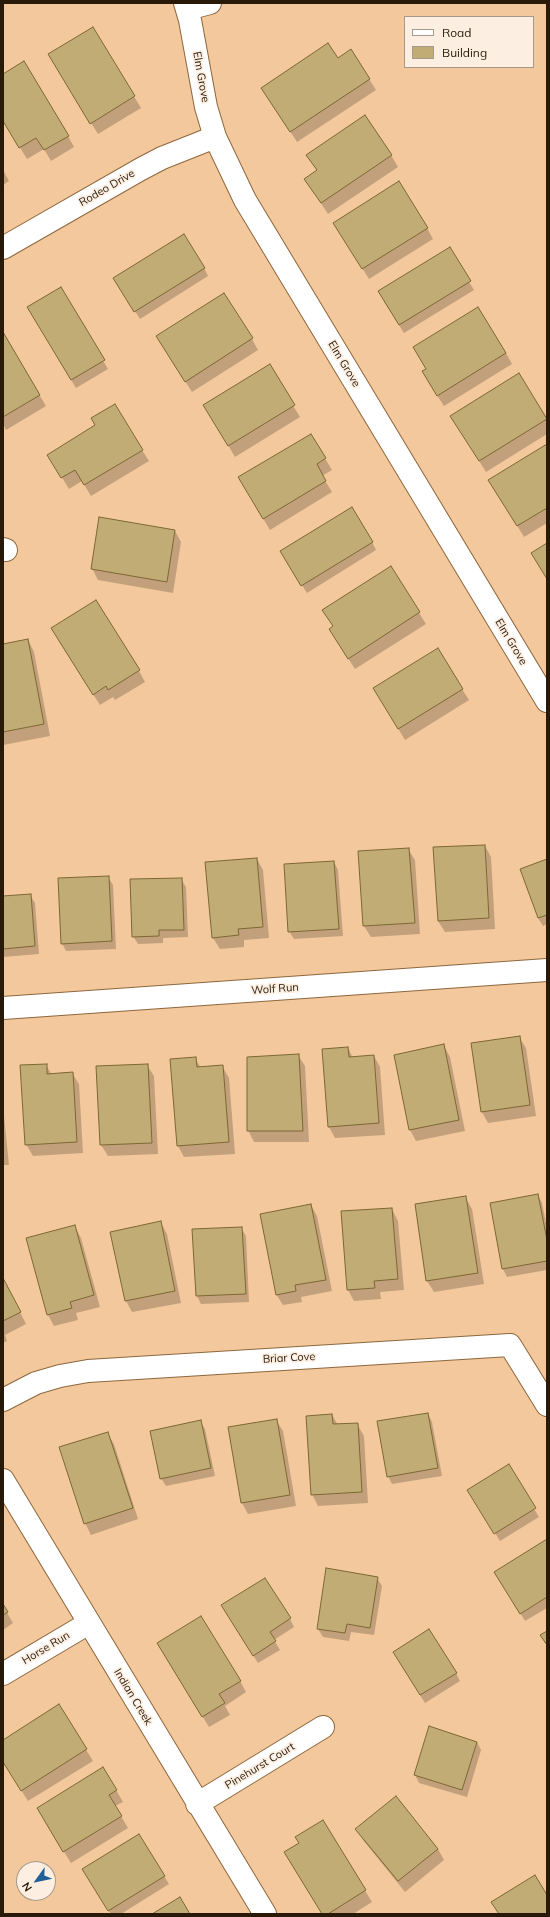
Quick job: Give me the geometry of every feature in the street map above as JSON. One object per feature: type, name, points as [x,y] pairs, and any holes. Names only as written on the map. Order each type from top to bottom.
[{"type":"street","name":"Elm Grove","points":[[210,3],[186,6],[190,20],[206,107],[215,137],[245,200],[547,701]]},
{"type":"street","name":"Rodeo Drive","points":[[3,248],[141,168],[215,137]]},
{"type":"street","name":"Wolf Run","points":[[3,1008],[547,970]]},
{"type":"street","name":"Briar Cove","points":[[3,1400],[36,1383],[60,1376],[88,1371],[510,1345],[547,1405]]},
{"type":"street","name":"Indian Creek","points":[[3,1480],[197,1804],[265,1914]]},
{"type":"street","name":"Horse Run","points":[[3,1674],[89,1623]]},
{"type":"street","name":"Pinehurst Court","points":[[197,1804],[323,1727]]},
{"type":"building","points":[[93,27],[135,96],[90,124],[48,54]]},
{"type":"building","points":[[328,43],[338,58],[351,49],[370,79],[290,132],[261,88]]},
{"type":"building","points":[[24,61],[69,136],[44,150],[36,138],[19,148],[3,121],[3,74]]},
{"type":"building","points":[[365,115],[392,155],[321,203],[304,179],[317,170],[306,155]]},
{"type":"building","points":[[399,181],[428,228],[362,269],[333,223]]},
{"type":"building","points":[[184,234],[205,268],[134,312],[113,278]]},
{"type":"building","points":[[450,247],[471,281],[399,325],[378,291]]},
{"type":"building","points":[[61,287],[105,360],[71,380],[27,307]]},
{"type":"building","points":[[224,293],[253,338],[185,382],[156,336]]},
{"type":"building","points":[[478,307],[506,353],[437,396],[422,371],[426,369],[413,347]]},
{"type":"building","points":[[3,332],[40,395],[3,417]]},
{"type":"building","points":[[270,364],[295,405],[228,446],[203,405]]},
{"type":"building","points":[[519,373],[547,419],[479,461],[450,416]]},
{"type":"building","points":[[115,404],[143,450],[84,485],[75,470],[61,478],[47,455],[95,425],[91,418]]},
{"type":"building","points":[[311,434],[326,458],[317,464],[326,481],[263,519],[238,477]]},
{"type":"building","points":[[547,444],[547,508],[517,526],[488,480]]},
{"type":"building","points":[[352,507],[373,542],[301,586],[280,551]]},
{"type":"building","points":[[99,517],[175,530],[167,582],[91,569]]},
{"type":"building","points":[[547,543],[547,579],[531,553]]},
{"type":"building","points":[[391,566],[420,612],[348,659],[329,629],[333,626],[322,610]]},
{"type":"building","points":[[96,600],[140,670],[108,690],[106,686],[93,695],[51,628]]},
{"type":"building","points":[[28,639],[44,724],[3,732],[3,644]]},
{"type":"building","points":[[438,648],[463,689],[398,729],[373,688]]},
{"type":"building","points":[[485,845],[489,918],[438,921],[433,847]]},
{"type":"building","points":[[409,848],[415,923],[363,926],[358,851]]},
{"type":"building","points":[[257,858],[263,927],[238,929],[239,935],[212,938],[205,862]]},
{"type":"building","points":[[547,859],[547,915],[538,918],[520,869]]},
{"type":"building","points":[[334,861],[339,929],[288,932],[284,864]]},
{"type":"building","points":[[109,876],[112,941],[61,944],[58,878]]},
{"type":"building","points":[[182,878],[184,930],[159,930],[159,936],[132,937],[130,879]]},
{"type":"building","points":[[31,894],[35,946],[3,949],[3,896]]},
{"type":"building","points":[[520,1036],[530,1105],[481,1112],[471,1043]]},
{"type":"building","points":[[444,1044],[459,1120],[409,1130],[394,1055]]},
{"type":"building","points":[[348,1047],[349,1057],[374,1055],[379,1123],[328,1127],[322,1049]]},
{"type":"building","points":[[299,1054],[303,1131],[247,1131],[247,1057]]},
{"type":"building","points":[[196,1057],[197,1067],[223,1065],[229,1142],[177,1146],[170,1059]]},
{"type":"building","points":[[47,1064],[47,1074],[73,1072],[77,1142],[25,1145],[20,1065]]},
{"type":"building","points":[[148,1064],[152,1143],[100,1145],[96,1066]]},
{"type":"building","points":[[538,1194],[547,1240],[547,1261],[502,1269],[490,1203]]},
{"type":"building","points":[[466,1196],[478,1273],[426,1281],[415,1204]]},
{"type":"building","points":[[311,1204],[326,1280],[295,1285],[296,1291],[276,1295],[260,1214]]},
{"type":"building","points":[[392,1208],[398,1279],[374,1281],[375,1288],[347,1290],[341,1211]]},
{"type":"building","points":[[161,1221],[175,1291],[125,1301],[110,1232]]},
{"type":"building","points":[[75,1225],[94,1295],[70,1302],[72,1308],[47,1315],[26,1238]]},
{"type":"building","points":[[242,1227],[246,1294],[196,1296],[192,1229]]},
{"type":"building","points":[[3,1278],[21,1312],[3,1321]]},
{"type":"building","points":[[428,1413],[438,1468],[387,1477],[377,1421]]},
{"type":"building","points":[[332,1414],[333,1424],[358,1423],[362,1492],[311,1495],[306,1416]]},
{"type":"building","points":[[277,1419],[290,1495],[241,1503],[228,1427]]},
{"type":"building","points":[[201,1420],[211,1468],[160,1479],[150,1431]]},
{"type":"building","points":[[108,1432],[133,1508],[84,1524],[59,1447]]},
{"type":"building","points":[[509,1464],[536,1508],[494,1534],[467,1490]]},
{"type":"building","points":[[547,1539],[547,1597],[520,1614],[494,1572]]},
{"type":"building","points":[[326,1568],[378,1577],[370,1628],[347,1624],[345,1633],[317,1629]]},
{"type":"building","points":[[265,1578],[291,1618],[270,1632],[276,1641],[253,1656],[221,1605]]},
{"type":"building","points":[[3,1604],[8,1612],[3,1615]]},
{"type":"building","points":[[201,1616],[241,1681],[219,1694],[225,1703],[202,1717],[157,1643]]},
{"type":"building","points":[[429,1629],[457,1673],[420,1695],[393,1652]]},
{"type":"building","points":[[547,1631],[547,1645],[540,1635]]},
{"type":"building","points":[[59,1704],[87,1749],[21,1791],[3,1762],[3,1740]]},
{"type":"building","points":[[429,1726],[477,1742],[462,1790],[414,1775]]},
{"type":"building","points":[[103,1767],[117,1790],[109,1795],[122,1816],[63,1852],[37,1808]]},
{"type":"building","points":[[396,1796],[438,1849],[398,1881],[355,1829]]},
{"type":"building","points":[[323,1820],[366,1890],[328,1914],[322,1914],[284,1852],[299,1843],[295,1837]]},
{"type":"building","points":[[139,1834],[165,1876],[108,1911],[82,1869]]},
{"type":"building","points":[[535,1875],[547,1895],[547,1914],[499,1914],[491,1902]]},
{"type":"building","points":[[180,1897],[190,1914],[152,1914]]}]
